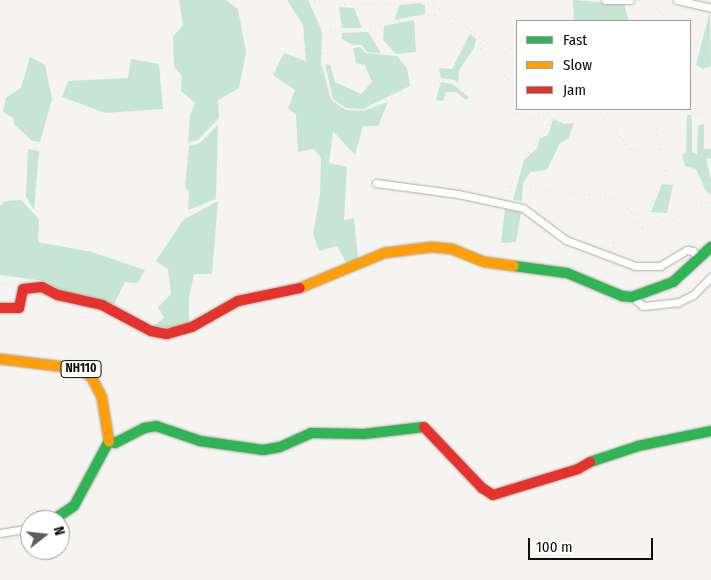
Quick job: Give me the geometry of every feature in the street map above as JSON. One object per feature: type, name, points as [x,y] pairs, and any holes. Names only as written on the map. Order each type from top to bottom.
[{"type":"main road","points":[[0,308],[19,308],[23,289],[28,286],[42,286],[58,295],[86,299],[151,331],[167,334],[192,327],[238,301],[292,291],[384,253],[432,247],[452,249],[485,262],[567,273],[632,297],[661,289],[711,248]]},
{"type":"main road","name":"NH110","points":[[0,360],[81,369],[92,378],[102,398],[109,441]]},
{"type":"main road","points":[[68,510],[74,506],[109,441],[115,443],[144,428],[156,426],[200,442],[263,450],[280,447],[311,433],[364,434],[421,425],[430,430],[482,488],[493,495],[578,469],[589,462],[638,446],[711,431]]},
{"type":"street","points":[[605,0],[630,0]]},
{"type":"street","points":[[676,0],[711,8]]},
{"type":"street","points":[[376,183],[458,194],[506,204],[534,214],[566,240],[620,262],[635,266],[660,266],[687,250],[693,251],[698,260]]},
{"type":"street","points":[[632,297],[643,306],[679,302],[693,295],[711,277]]},
{"type":"street","points":[[0,533],[20,530]]},
{"type":"path","points":[[314,0],[345,4],[422,2],[435,5],[479,38],[503,47],[516,46]]},
{"type":"path","points":[[639,0],[652,5],[671,20]]},
{"type":"path","points":[[455,19],[429,14],[361,30],[326,30],[323,33],[322,63],[332,99],[345,109],[363,110],[429,82],[443,80],[453,82],[484,105],[533,118],[552,117],[563,120],[573,117],[579,110]]},
{"type":"path","points":[[479,38],[481,49],[490,61],[516,86]]},
{"type":"path","points":[[546,110],[552,117]]},
{"type":"path","points":[[598,110],[629,148],[663,159]]},
{"type":"path","points":[[620,262],[619,250],[614,248],[612,242],[634,233],[635,223],[646,220],[660,182],[667,180],[656,133],[660,110]]},
{"type":"path","points":[[686,110],[687,112],[697,113],[711,110]]},
{"type":"path","points":[[506,204],[521,159],[536,145],[537,138],[545,134],[552,117]]},
{"type":"path","points":[[525,185],[559,192],[600,195],[620,201],[637,217],[638,223],[642,228],[663,219],[673,220],[691,207],[711,202]]},
{"type":"path","points":[[0,283],[28,286]]},
{"type":"green space","points":[[179,0],[226,0],[238,9],[246,52],[239,88],[218,100],[219,118],[198,140],[188,142],[190,115],[195,103],[181,91],[182,76],[174,67],[173,37],[183,25]]},
{"type":"green space","points":[[287,0],[308,0],[322,31],[321,63],[331,100],[345,110],[363,111],[388,102],[378,126],[363,126],[355,155],[333,131],[329,163],[347,167],[344,220],[354,218],[358,258],[347,264],[337,246],[319,251],[313,234],[320,195],[321,158],[314,149],[298,152],[296,115],[288,108],[295,90],[273,75],[284,53],[306,61],[303,25]]},
{"type":"green space","points":[[573,0],[624,4],[629,20],[574,20]]},
{"type":"green space","points":[[419,3],[425,5],[425,14],[394,20],[400,5]]},
{"type":"green space","points":[[339,7],[354,8],[362,28],[342,28]]},
{"type":"green space","points":[[710,11],[711,66],[703,69],[696,65]]},
{"type":"green space","points":[[414,20],[416,52],[396,54],[383,40],[384,26]]},
{"type":"green space","points":[[368,32],[381,53],[367,52],[362,45],[353,45],[342,39],[342,33]]},
{"type":"green space","points":[[470,34],[476,39],[474,48],[459,70],[458,84],[454,80],[441,78],[439,68],[452,69]]},
{"type":"green space","points":[[360,47],[366,53],[397,56],[407,68],[410,86],[363,109],[346,108],[333,99],[325,64],[330,65],[335,82],[361,94],[372,82],[365,65],[356,63],[353,48]]},
{"type":"green space","points":[[30,57],[45,65],[52,99],[40,142],[32,141],[14,124],[13,118],[3,112],[6,98],[21,88]]},
{"type":"green space","points":[[131,59],[159,64],[163,109],[105,113],[62,97],[68,81],[128,78]]},
{"type":"green space","points":[[441,82],[452,84],[469,97],[466,100],[456,92],[446,92],[443,101],[436,100]]},
{"type":"green space","points":[[687,115],[691,115],[692,152],[697,154],[698,126],[704,124],[704,149],[711,149],[711,158],[706,159],[711,180],[711,195],[706,191],[696,169],[685,166],[682,155],[686,152]]},
{"type":"green space","points":[[553,119],[564,124],[574,123],[568,139],[560,143],[547,170],[530,172],[523,183],[522,201],[513,200],[524,160],[538,147],[539,139],[548,135]]},
{"type":"green space","points":[[218,124],[216,199],[188,210],[189,192],[185,187],[189,146],[200,143]]},
{"type":"green space","points":[[28,149],[39,151],[34,210],[26,197]]},
{"type":"green space","points":[[662,184],[673,185],[667,213],[651,212]]},
{"type":"green space","points":[[21,200],[39,219],[38,242],[92,252],[145,270],[138,283],[125,282],[114,304],[62,291],[45,281],[0,275],[0,206],[5,201]]},
{"type":"green space","points":[[218,201],[212,274],[194,274],[189,299],[189,322],[167,328],[154,326],[164,318],[158,307],[171,294],[168,269],[156,261],[183,220]]},
{"type":"green space","points":[[505,209],[521,212],[516,242],[501,243]]},
{"type":"traffic: fast","points":[[514,266],[567,273],[622,296],[632,297],[673,282],[711,247]]},
{"type":"traffic: fast","points":[[68,510],[74,506],[109,441],[115,443],[144,428],[156,426],[200,441],[263,450],[280,447],[311,433],[364,434],[424,427]]},
{"type":"traffic: fast","points":[[590,462],[638,446],[711,431]]},
{"type":"traffic: slow","points":[[300,288],[384,253],[432,247],[452,249],[485,262],[514,266]]},
{"type":"traffic: slow","points":[[0,359],[81,369],[92,378],[102,398],[109,441]]},
{"type":"traffic: jam","points":[[0,308],[19,308],[23,289],[42,287],[58,295],[102,305],[151,331],[167,334],[192,327],[238,301],[300,288]]},
{"type":"traffic: jam","points":[[424,427],[482,488],[493,495],[578,469],[590,462]]}]
